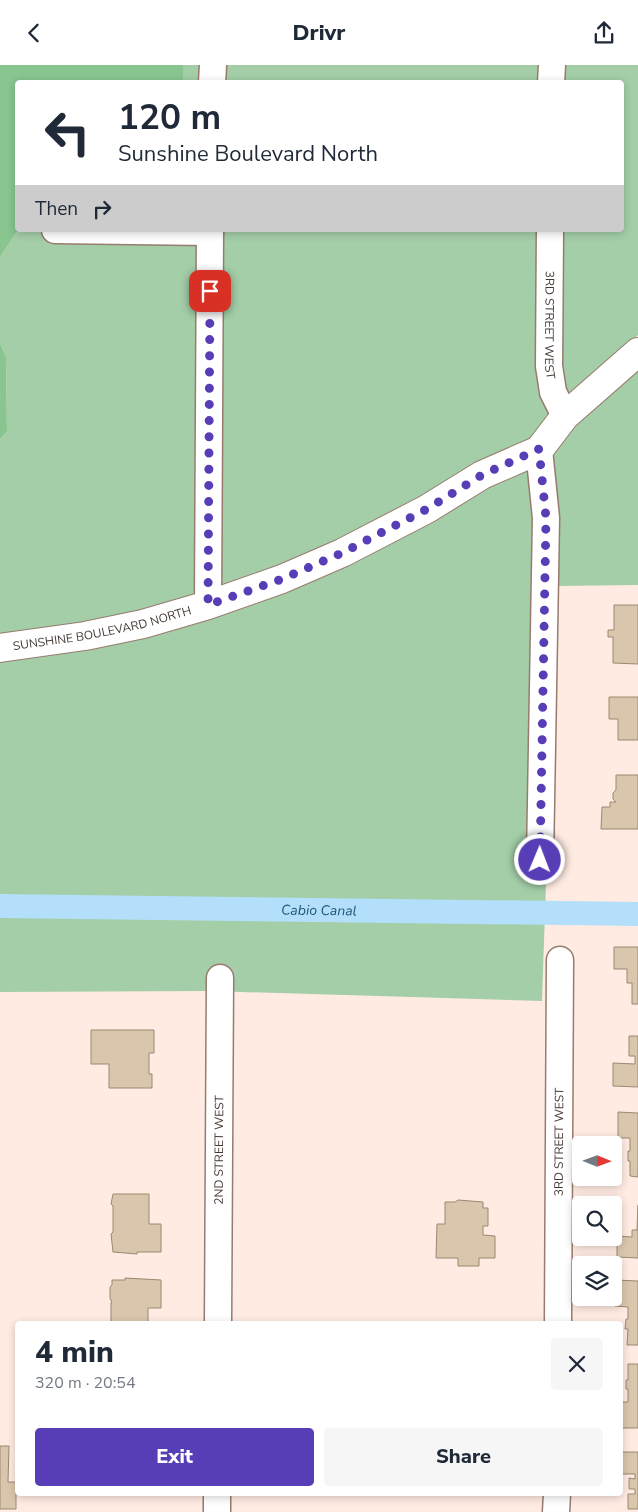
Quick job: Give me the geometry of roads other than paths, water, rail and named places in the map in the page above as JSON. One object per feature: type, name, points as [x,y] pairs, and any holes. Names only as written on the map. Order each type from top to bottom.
[{"type":"street","points":[[212,80],[213,65]]},
{"type":"street","points":[[552,65],[552,80]]},
{"type":"street","points":[[208,605],[210,232]]},
{"type":"street","name":"3RD STREET WEST","points":[[550,232],[549,365],[553,392],[565,416]]},
{"type":"street","name":"SUNSHINE BOULEVARD NORTH","points":[[0,648],[85,636],[144,624],[208,605],[282,579],[342,553],[427,509],[482,475],[539,449],[565,416],[638,352]]},
{"type":"street","points":[[539,449],[546,518],[540,860]]},
{"type":"street","name":"3RD STREET WEST","points":[[558,1321],[560,960]]},
{"type":"street","name":"2ND STREET WEST","points":[[218,1321],[220,978]]},
{"type":"street","points":[[217,1496],[217,1512]]},
{"type":"street","points":[[556,1496],[556,1512]]},
{"type":"waterway","name":"Cabio Canal","points":[[0,906],[638,914]]}]
